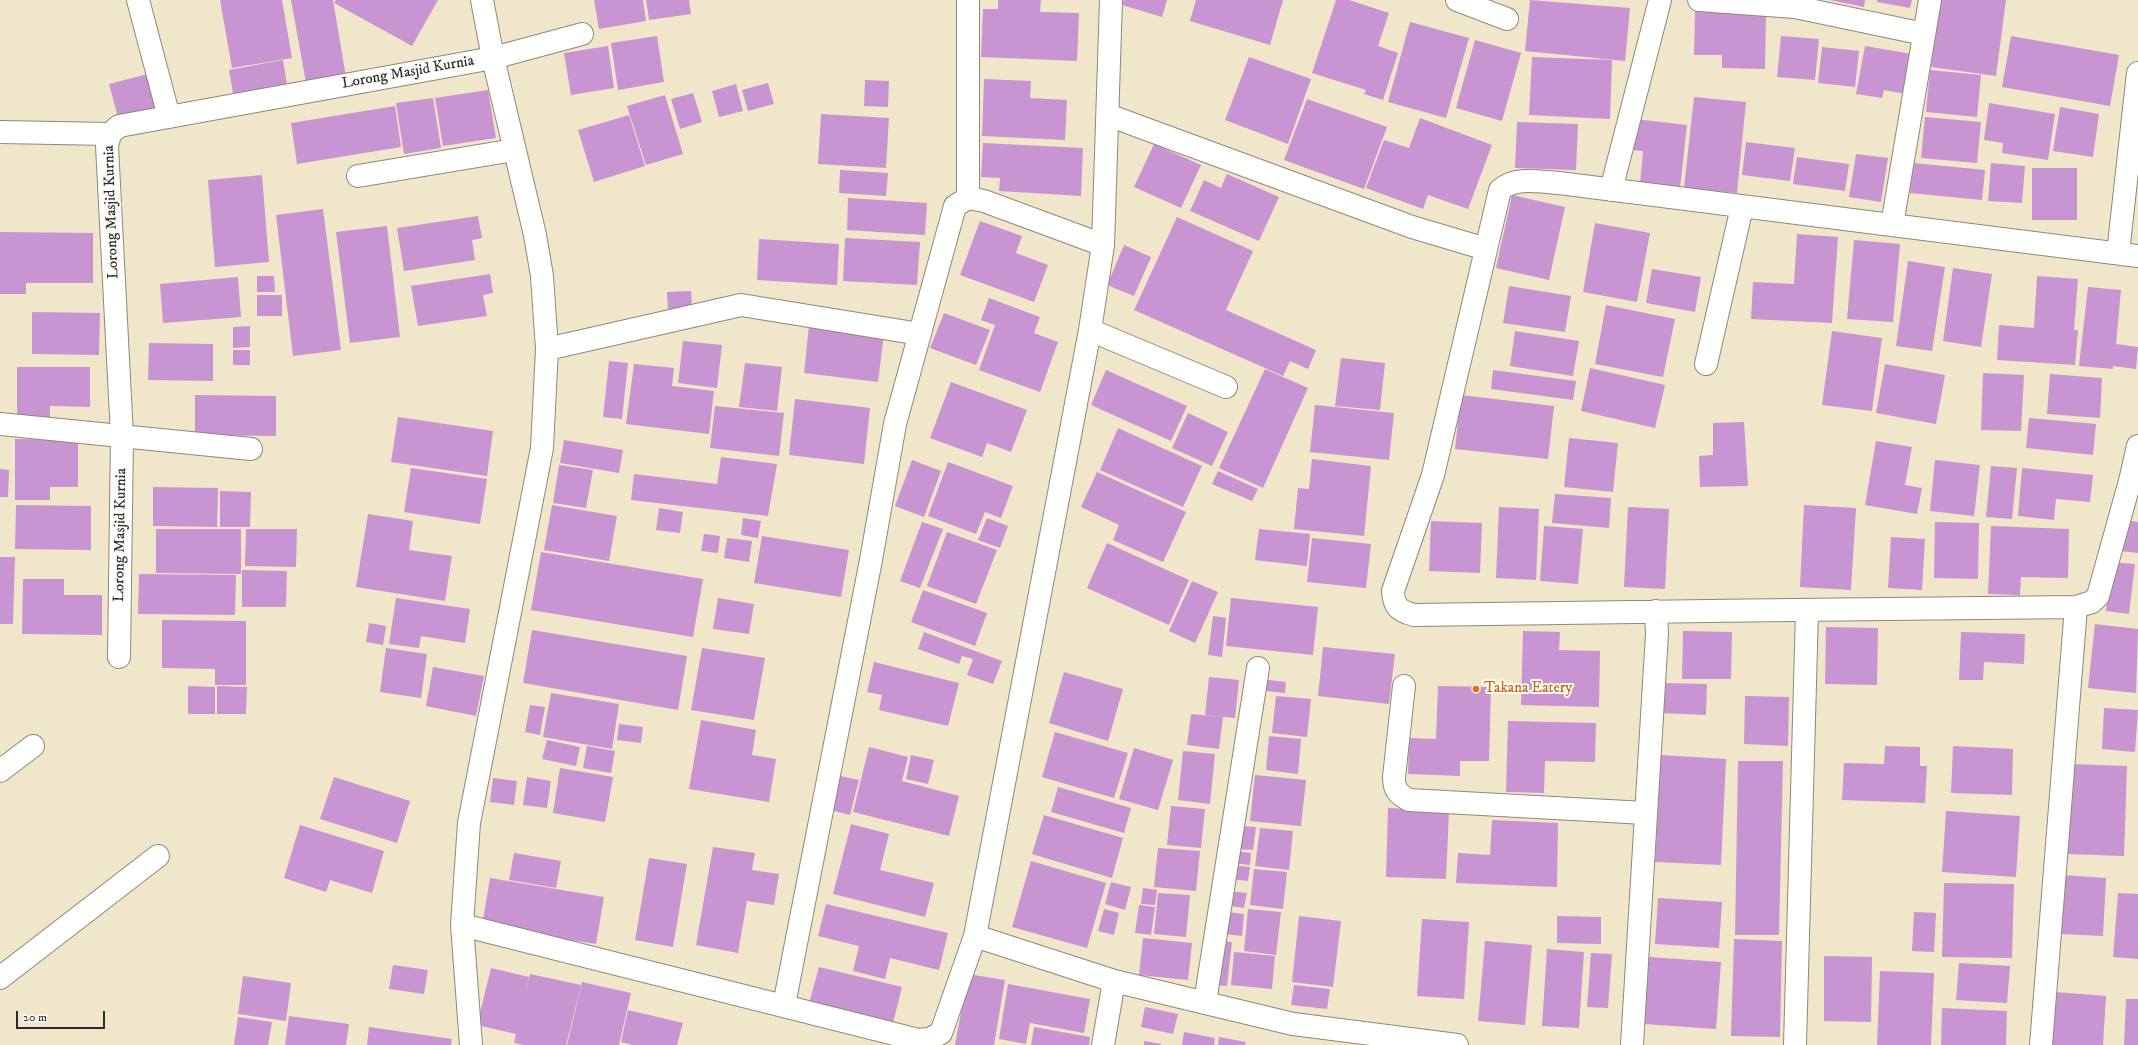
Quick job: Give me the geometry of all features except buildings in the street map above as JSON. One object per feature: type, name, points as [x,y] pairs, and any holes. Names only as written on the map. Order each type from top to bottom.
[{"type":"street","points":[[138,0],[169,117]]},
{"type":"street","points":[[471,1045],[462,925],[469,823],[542,448],[547,349],[542,276],[538,249],[493,58],[482,0]]},
{"type":"street","points":[[968,0],[968,198]]},
{"type":"street","points":[[462,925],[918,1040],[929,1039],[941,1033],[975,936],[1090,330],[1102,245],[1108,115],[1111,0]]},
{"type":"street","points":[[1457,0],[1507,19]]},
{"type":"street","points":[[1612,190],[1660,0]]},
{"type":"street","points":[[1699,0],[1793,4],[1924,34]]},
{"type":"street","points":[[1892,225],[1930,0]]},
{"type":"street","name":"Lorong Masjid Kurnia","points":[[119,657],[122,436],[107,146],[110,134],[119,126],[493,58],[582,34]]},
{"type":"street","points":[[2138,73],[2128,254],[1559,183],[1515,181],[1506,184],[1500,190],[1433,475],[1393,591],[1396,607],[1402,612],[1414,615],[2076,607],[2092,602],[2098,596],[2130,481],[2138,446]]},
{"type":"street","points":[[1108,115],[1412,227],[1486,249]]},
{"type":"street","points":[[0,132],[110,134]]},
{"type":"street","points":[[358,176],[514,150]]},
{"type":"street","points":[[784,1005],[871,560],[895,424],[955,206],[968,198],[984,201],[1102,245]]},
{"type":"street","points":[[1706,364],[1742,207]]},
{"type":"street","points":[[547,349],[741,305],[920,334]]},
{"type":"street","points":[[1090,330],[1226,387]]},
{"type":"street","points":[[0,424],[251,449]]},
{"type":"street","points":[[2041,1045],[2076,607]]},
{"type":"street","points":[[1632,1045],[1657,634],[1656,611]]},
{"type":"street","points":[[1795,1045],[1807,611]]},
{"type":"street","points":[[1205,1002],[1258,668]]},
{"type":"street","points":[[1404,686],[1394,787],[1400,795],[1409,800],[1645,813]]},
{"type":"street","points":[[0,771],[33,746]]},
{"type":"street","points":[[0,978],[158,856]]},
{"type":"street","points":[[975,936],[1114,981],[1293,1024],[1457,1045]]},
{"type":"street","points":[[1103,1045],[1114,981]]},
{"type":"place","name":"Takana Eatery","points":[[1476,689]]}]
